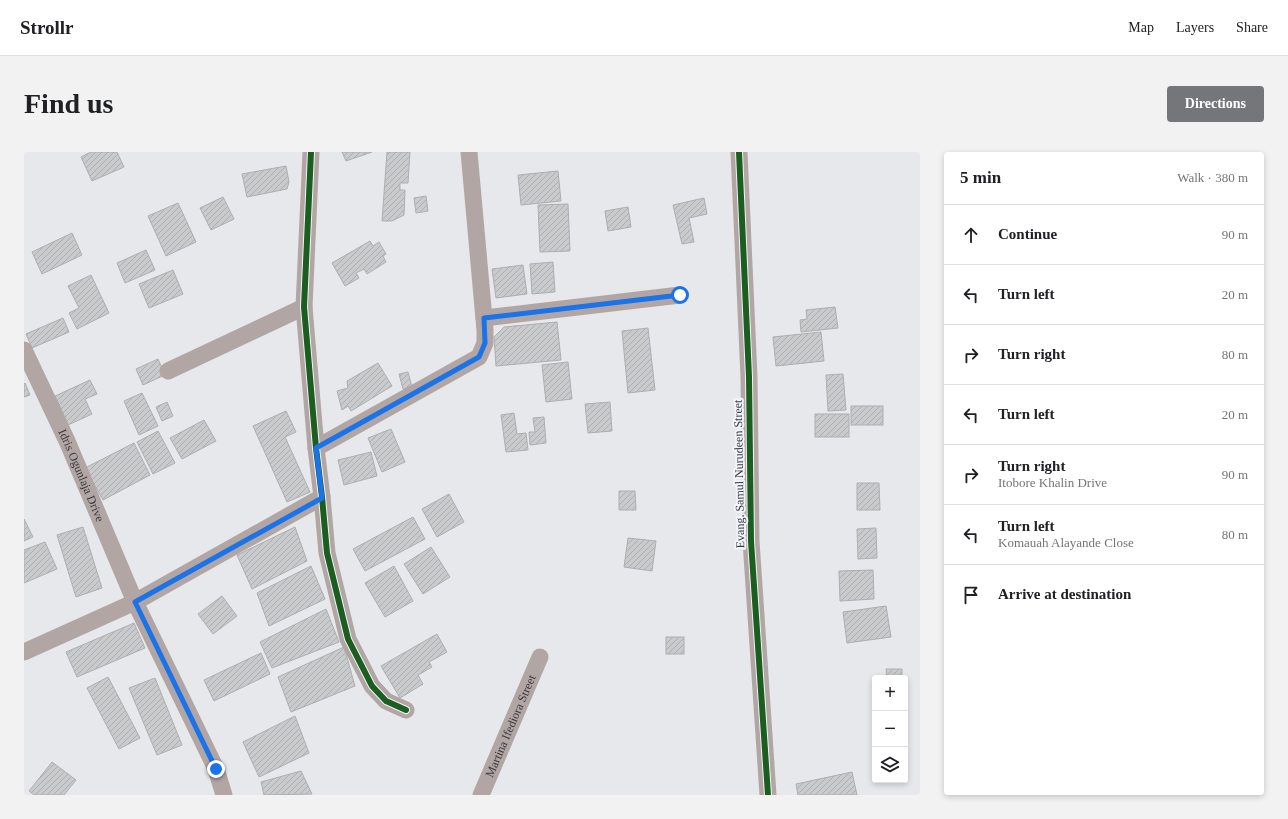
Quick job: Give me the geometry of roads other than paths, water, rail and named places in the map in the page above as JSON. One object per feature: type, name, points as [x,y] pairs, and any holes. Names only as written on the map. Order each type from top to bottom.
[{"type":"street","points":[[311,152],[304,307],[327,553],[348,639],[372,686],[386,701],[406,710]]},
{"type":"street","points":[[316,448],[479,357],[485,343],[484,318],[469,152]]},
{"type":"street","name":"Evang. Samul Nurudeen Street","points":[[739,152],[749,377],[751,541],[768,795]]},
{"type":"street","points":[[484,318],[680,295]]},
{"type":"street","points":[[168,371],[304,307]]},
{"type":"street","name":"Idris Ogunlaja Drive","points":[[24,350],[67,442],[135,602],[216,769],[224,795]]},
{"type":"street","points":[[24,652],[135,602],[322,498]]},
{"type":"street","name":"Martina Ifediora Street","points":[[481,795],[540,657]]}]
